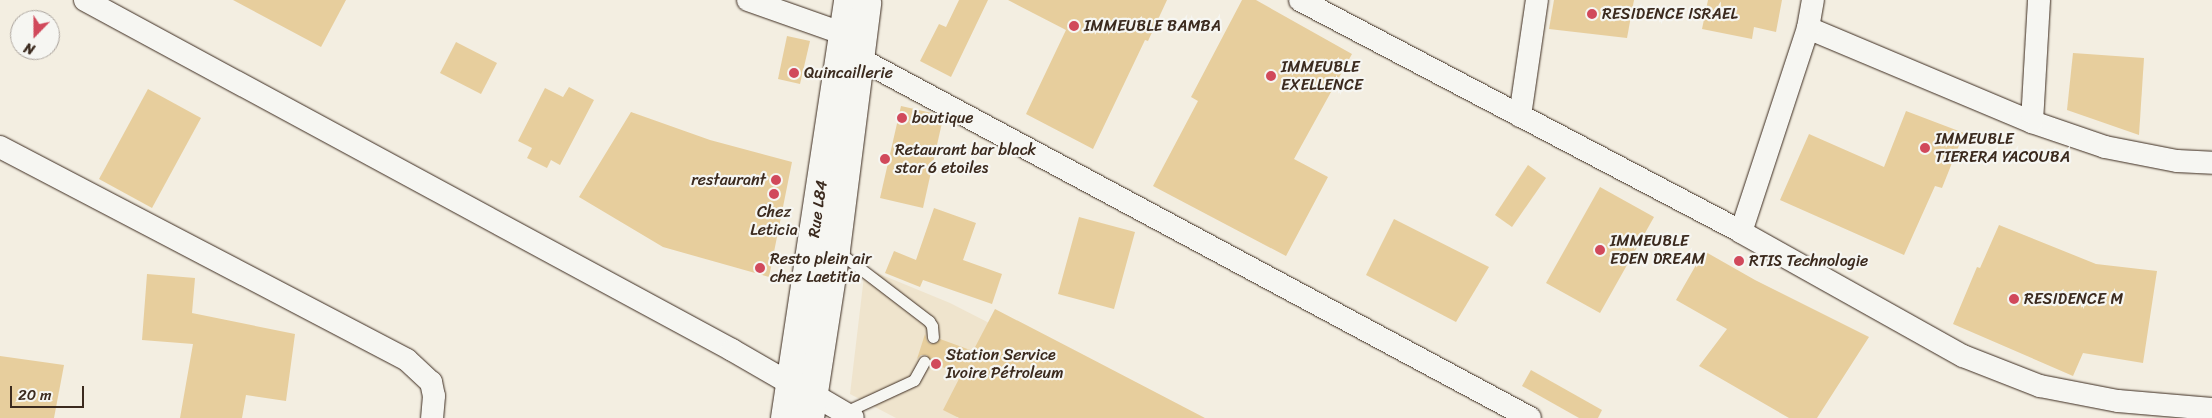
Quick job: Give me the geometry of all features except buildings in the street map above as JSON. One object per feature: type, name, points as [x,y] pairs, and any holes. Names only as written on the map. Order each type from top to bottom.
[{"type":"street","points":[[85,0],[732,350],[805,399],[848,416]]},
{"type":"street","points":[[748,0],[844,34]]},
{"type":"street","name":"Rue L84","points":[[805,399],[848,0]]},
{"type":"street","name":"Rue L84","points":[[785,418],[805,399],[836,250],[867,0]]},
{"type":"street","points":[[1300,0],[1343,11],[1520,116],[1741,232],[1963,356],[2040,386],[2118,401],[2212,409]]},
{"type":"street","points":[[1520,116],[1537,0]]},
{"type":"street","points":[[1741,232],[1808,28],[1813,0]]},
{"type":"street","points":[[2032,122],[2039,0]]},
{"type":"street","points":[[1808,28],[2032,122],[2105,147],[2177,161],[2212,163]]},
{"type":"street","points":[[860,59],[1530,418]]},
{"type":"street","points":[[0,147],[407,360],[431,382],[434,396],[432,418]]},
{"type":"lane","points":[[836,250],[929,321],[932,326],[933,337]]},
{"type":"lane","points":[[848,416],[914,380],[924,362]]},
{"type":"shaded area","points":[[865,268],[950,303],[1001,329],[957,418],[896,418],[850,394]]},
{"type":"place","name":"RESIDENCE ISRAEL","points":[[1592,14]]},
{"type":"place","name":"IMMEUBLE BAMBA","points":[[1074,26]]},
{"type":"place","name":"Quincaillerie","points":[[794,73]]},
{"type":"place","name":"IMMEUBLE EXELLENCE","points":[[1271,76]]},
{"type":"place","name":"boutique","points":[[902,118]]},
{"type":"place","name":"IMMEUBLE TIERERA YACOUBA","points":[[1925,148]]},
{"type":"place","name":"Retaurant bar black star 6 etoiles","points":[[885,159]]},
{"type":"place","name":"restaurant","points":[[776,180]]},
{"type":"place","name":"Chez Leticia","points":[[774,194]]},
{"type":"place","name":"IMMEUBLE EDEN DREAM","points":[[1600,250]]},
{"type":"place","name":"RTIS Technologie","points":[[1739,261]]},
{"type":"place","name":"Resto plein air chez Laetitia","points":[[760,268]]},
{"type":"place","name":"RESIDENCE M","points":[[2014,299]]},
{"type":"place","name":"Station Service Ivoire Pétroleum","points":[[936,364]]}]
